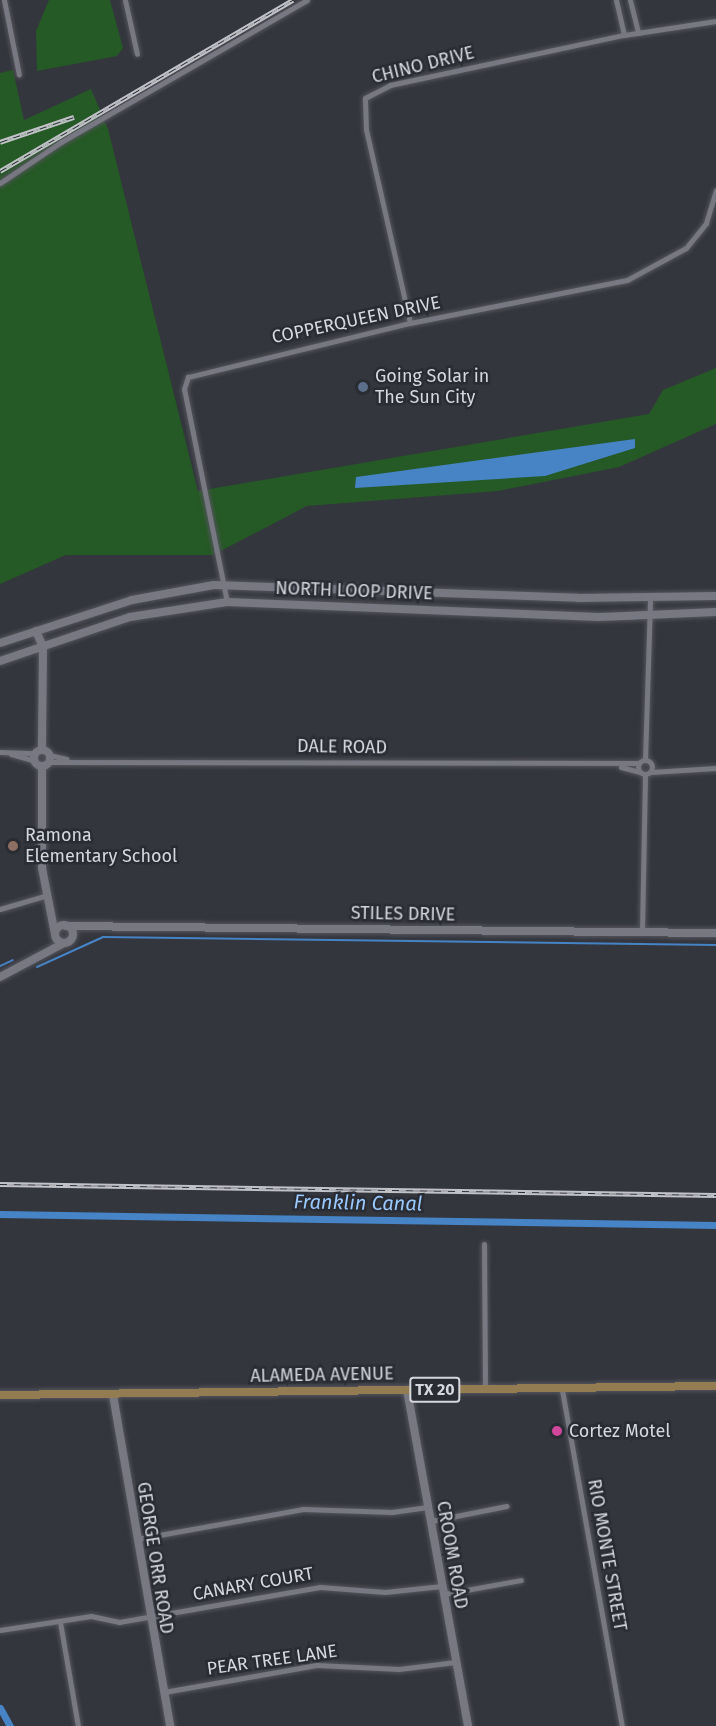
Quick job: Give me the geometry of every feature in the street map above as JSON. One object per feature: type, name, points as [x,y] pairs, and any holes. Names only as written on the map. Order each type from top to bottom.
[{"type":"main road","name":"ALAMEDA AVENUE","points":[[0,1395],[562,1390],[716,1386]]},
{"type":"street","points":[[4,0],[19,75]]},
{"type":"street","points":[[125,0],[137,54]]},
{"type":"street","points":[[0,183],[307,0]]},
{"type":"street","points":[[616,0],[624,35]]},
{"type":"street","points":[[630,0],[638,33]]},
{"type":"street","name":"CHINO DRIVE","points":[[410,323],[366,129],[364,98],[390,85],[624,35],[716,21]]},
{"type":"street","name":"COPPERQUEEN DRIVE","points":[[227,602],[228,585],[190,425],[184,389],[188,377],[410,323],[653,270],[686,248],[706,223],[716,190]]},
{"type":"street","name":"NORTH LOOP DRIVE","points":[[0,643],[132,600],[228,585],[650,599],[716,596]]},
{"type":"street","points":[[438,609],[439,593]]},
{"type":"street","points":[[642,932],[650,599]]},
{"type":"street","name":"NORTH LOOP DRIVE","points":[[0,661],[158,610],[227,602],[649,616],[716,612]]},
{"type":"street","points":[[36,631],[43,647],[42,868],[55,934],[50,951]]},
{"type":"street","name":"DALE ROAD","points":[[0,752],[67,759],[617,766],[645,762],[673,768]]},
{"type":"street","points":[[645,762],[645,773]]},
{"type":"street","name":"DALE ROAD","points":[[617,766],[645,773],[673,768],[716,768]]},
{"type":"street","points":[[0,909],[48,895]]},
{"type":"street","points":[[52,916],[64,926],[68,941]]},
{"type":"street","points":[[0,977],[68,941],[90,925]]},
{"type":"street","points":[[55,934],[64,926]]},
{"type":"street","name":"STILES DRIVE","points":[[64,926],[716,933]]},
{"type":"street","points":[[55,934],[68,941]]},
{"type":"street","points":[[484,1244],[485,1389]]},
{"type":"street","name":"CROOM ROAD","points":[[407,1390],[468,1726]]},
{"type":"street","name":"RIO MONTE STREET","points":[[562,1390],[622,1726]]},
{"type":"street","name":"GEORGE ORR ROAD","points":[[113,1395],[149,1618],[170,1726]]},
{"type":"street","points":[[430,1521],[507,1506]]},
{"type":"street","points":[[137,1539],[303,1509],[392,1512],[428,1507]]},
{"type":"street","name":"CANARY COURT","points":[[0,1630],[91,1616],[112,1622],[149,1618],[320,1587],[385,1592],[443,1590],[521,1580]]},
{"type":"street","points":[[60,1622],[78,1726]]},
{"type":"street","name":"PEAR TREE LANE","points":[[164,1692],[317,1665],[399,1669],[456,1662]]},
{"type":"green space","points":[[49,0],[110,0],[123,48],[117,56],[37,71],[36,31]]},
{"type":"green space","points":[[13,70],[24,120],[91,89],[108,129],[198,491],[649,414],[663,390],[716,368],[716,424],[619,467],[498,491],[307,506],[213,555],[66,555],[0,584],[0,73]]},
{"type":"water","points":[[635,439],[635,448],[545,476],[355,488],[356,477]]},
{"type":"waterway","points":[[37,967],[103,937],[716,945]]},
{"type":"waterway","points":[[0,966],[13,960]]},
{"type":"waterway","name":"Franklin Canal","points":[[0,1214],[716,1225]]},
{"type":"waterway","points":[[0,1708],[10,1726]]},
{"type":"railway","points":[[0,171],[293,0]]},
{"type":"railway","points":[[0,142],[74,117]]},
{"type":"railway","points":[[0,1184],[716,1195]]},
{"type":"place","name":"Going Solar in The Sun City","points":[[363,387]]},
{"type":"place","name":"Ramona Elementary School","points":[[13,846]]},
{"type":"place","name":"Cortez Motel","points":[[557,1431]]}]
